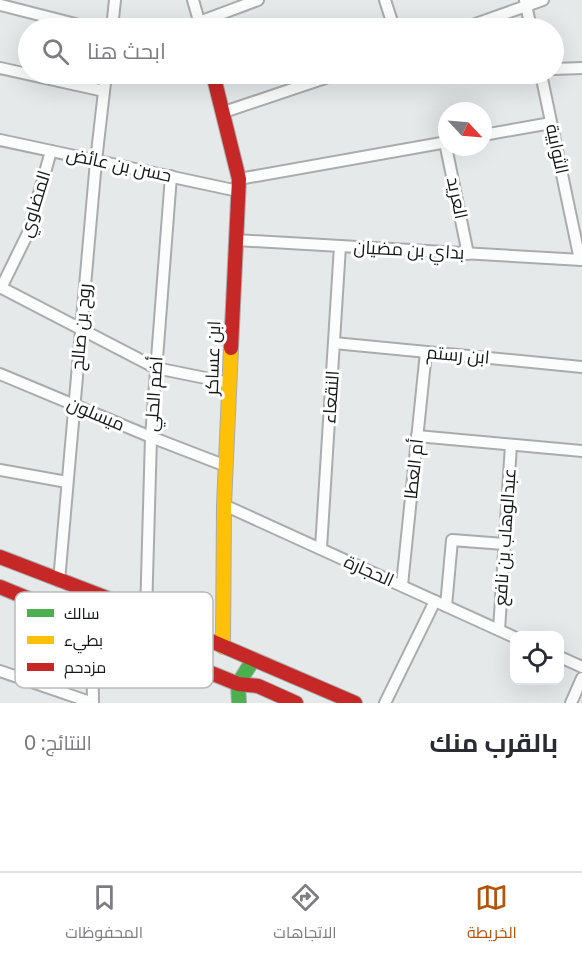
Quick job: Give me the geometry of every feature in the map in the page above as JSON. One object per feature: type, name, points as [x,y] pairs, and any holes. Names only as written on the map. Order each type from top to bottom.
[{"type":"main road","name":"ابن عساكر","points":[[216,84],[224,112],[238,185],[224,505],[223,647]]},
{"type":"main road","points":[[0,557],[89,592]]},
{"type":"main road","points":[[0,587],[15,593]]},
{"type":"main road","points":[[213,643],[355,703]]},
{"type":"main road","points":[[239,703],[238,684],[253,660]]},
{"type":"main road","points":[[253,660],[260,703]]},
{"type":"main road","points":[[213,674],[238,684],[258,686],[296,703]]},
{"type":"street","points":[[113,18],[115,0]]},
{"type":"street","points":[[193,0],[198,18]]},
{"type":"street","points":[[216,18],[258,0]]},
{"type":"street","points":[[385,0],[391,18]]},
{"type":"street","points":[[489,18],[526,3],[543,0]]},
{"type":"street","points":[[0,18],[1,3],[55,18]]},
{"type":"street","points":[[526,3],[529,18]]},
{"type":"street","points":[[0,68],[18,72]]},
{"type":"street","points":[[564,69],[582,68]]},
{"type":"street","points":[[72,84],[104,91]]},
{"type":"street","name":"روح بن صالح","points":[[59,581],[105,84]]},
{"type":"street","points":[[224,112],[307,84]]},
{"type":"street","name":"الثوابية","points":[[543,84],[581,260]]},
{"type":"street","points":[[492,133],[551,123]]},
{"type":"street","name":"حسن بن عائض","points":[[0,140],[171,176],[238,185],[438,144]]},
{"type":"street","name":"المضاوي","points":[[1,288],[28,233],[51,151]]},
{"type":"street","name":"العريد","points":[[449,156],[468,254]]},
{"type":"street","name":"أضم الحلي","points":[[147,592],[151,437],[171,176]]},
{"type":"street","name":"بداي بن مضيان","points":[[236,240],[581,260]]},
{"type":"street","name":"النقعاء","points":[[321,549],[340,246]]},
{"type":"street","points":[[1,288],[156,368],[230,383]]},
{"type":"street","name":"ابن رستم","points":[[334,343],[582,367]]},
{"type":"street","name":"أم العطا","points":[[402,585],[426,352]]},
{"type":"street","name":"ميسلون","points":[[0,374],[226,466]]},
{"type":"street","points":[[417,436],[582,451]]},
{"type":"street","name":"عبدالوهاب بن نافع","points":[[499,630],[511,445]]},
{"type":"street","points":[[0,470],[67,482]]},
{"type":"street","name":"الحجارة","points":[[224,505],[510,635]]},
{"type":"street","points":[[446,606],[452,540],[504,544]]},
{"type":"street","points":[[385,703],[435,601]]},
{"type":"street","points":[[564,659],[582,668]]},
{"type":"street","points":[[0,671],[15,676]]},
{"type":"street","points":[[571,703],[582,678]]},
{"type":"street","points":[[49,688],[93,703],[93,688]]},
{"type":"traffic: fast","points":[[239,703],[238,684],[253,660]]},
{"type":"traffic: slow","points":[[223,647],[224,505],[231,348]]},
{"type":"traffic: jam","points":[[215,84],[239,179],[231,348]]},
{"type":"traffic: jam","points":[[0,557],[91,592]]},
{"type":"traffic: jam","points":[[0,587],[15,593]]},
{"type":"traffic: jam","points":[[213,642],[355,703]]},
{"type":"traffic: jam","points":[[213,674],[238,684],[258,686],[296,703]]}]
